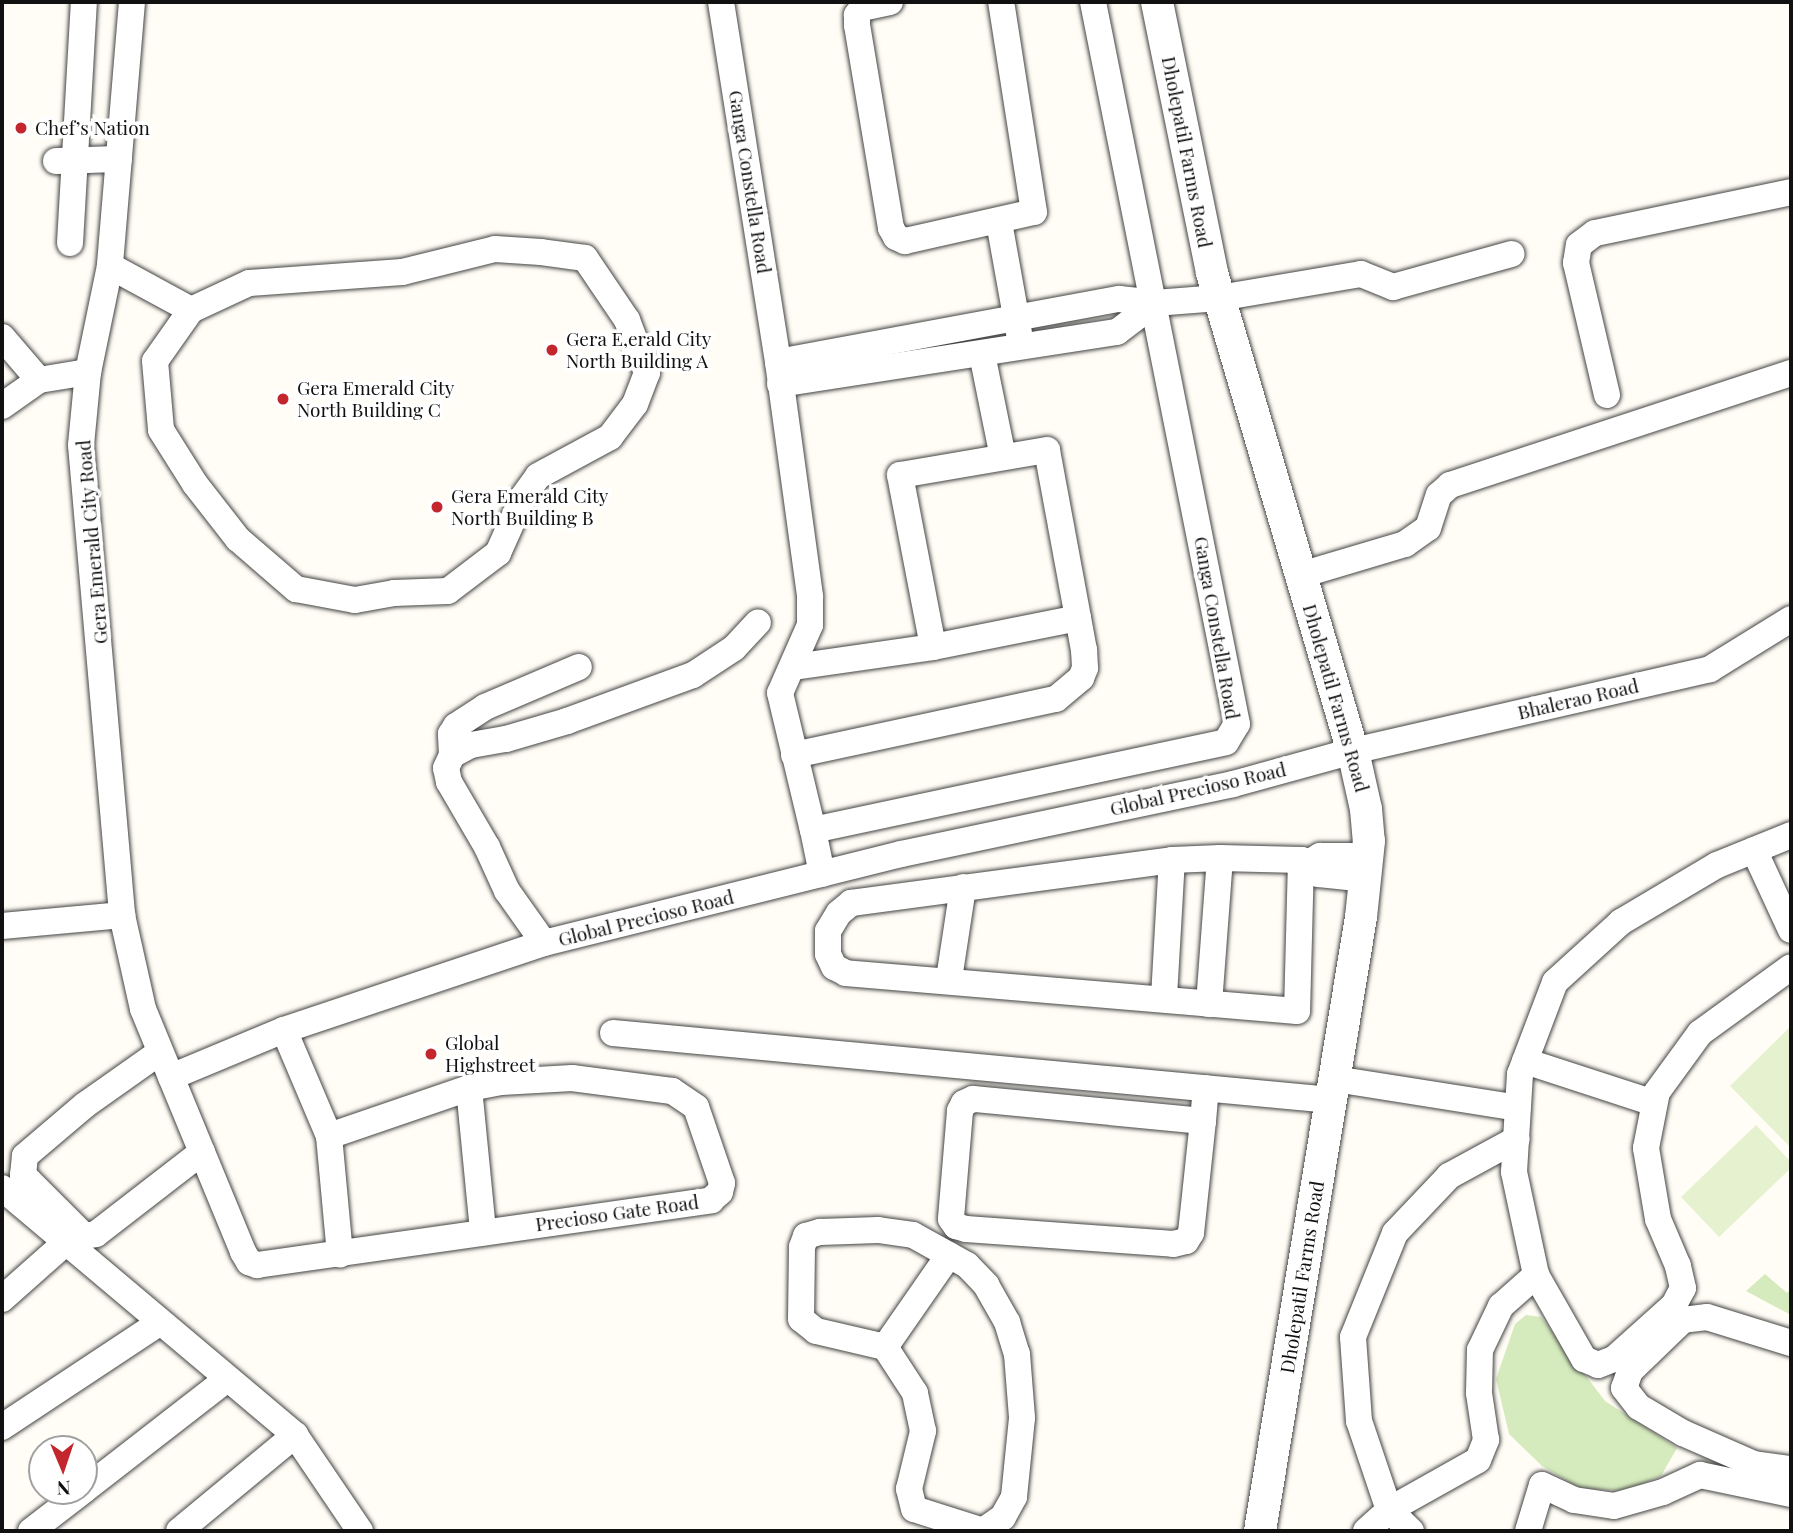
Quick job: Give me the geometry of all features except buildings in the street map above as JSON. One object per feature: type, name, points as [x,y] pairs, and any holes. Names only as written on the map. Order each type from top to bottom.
[{"type":"street","points":[[70,243],[66,161],[84,2]]},
{"type":"street","name":"Gera Emerald City Road","points":[[132,2],[110,265],[88,372],[81,445],[122,915],[143,1009],[171,1077]]},
{"type":"street","name":"Ganga Constella Road","points":[[721,2],[779,373],[810,597],[810,625],[794,667],[783,679],[780,694],[822,874]]},
{"type":"street","points":[[890,2],[862,8],[857,15],[857,26],[891,228],[895,237],[905,241],[1034,212],[1001,2]]},
{"type":"street","name":"Ganga Constella Road","points":[[813,830],[1226,742],[1237,724],[1093,2]]},
{"type":"street","name":"Dholepatil Farms Road","points":[[1157,2],[1219,298],[1353,751],[1366,809],[1368,867],[1260,1531]]},
{"type":"street","points":[[66,161],[119,159]]},
{"type":"street","points":[[1607,395],[1576,264],[1579,245],[1595,233],[1791,192]]},
{"type":"street","points":[[999,222],[1015,318],[1023,346]]},
{"type":"street","points":[[495,249],[585,258],[627,320],[647,373],[635,404],[610,437],[538,476],[523,497],[498,553],[447,591],[394,593],[355,600],[296,589],[238,538],[195,484],[161,430],[155,361],[191,310],[248,283],[402,272],[495,249]]},
{"type":"street","points":[[779,373],[1015,318],[1119,299],[1155,303],[1219,298],[1361,274],[1393,287],[1511,254]]},
{"type":"street","points":[[110,265],[191,310]]},
{"type":"street","points":[[779,373],[982,354],[1117,332],[1155,303]]},
{"type":"street","points":[[2,337],[38,380]]},
{"type":"street","points":[[982,354],[1003,457]]},
{"type":"street","points":[[2,406],[38,380],[88,372]]},
{"type":"street","points":[[1301,575],[1405,544],[1428,528],[1439,495],[1450,485],[1791,373]]},
{"type":"street","points":[[794,755],[1056,699],[1081,678],[1085,668],[1078,618],[1046,450],[900,475],[933,647]]},
{"type":"street","points":[[794,667],[933,647],[1078,618]]},
{"type":"street","name":"Bhalerao Road","points":[[1353,751],[1710,669],[1791,619]]},
{"type":"street","points":[[452,755],[471,745],[506,739],[567,721],[693,675],[734,648],[758,622]]},
{"type":"street","points":[[544,943],[507,891],[487,847],[450,782],[446,768],[452,755],[451,734],[456,726],[485,707],[579,667]]},
{"type":"street","name":"Global Precioso Road","points":[[171,1077],[284,1030],[544,943],[822,874],[1233,784],[1353,751]]},
{"type":"street","points":[[1791,835],[1717,864],[1621,922],[1555,982],[1520,1074],[1514,1172],[1536,1275],[1584,1359],[1598,1365],[1614,1359],[1674,1304],[1683,1288],[1678,1266],[1658,1219],[1646,1148],[1657,1091],[1700,1032],[1791,967]]},
{"type":"street","points":[[1755,850],[1791,930]]},
{"type":"street","points":[[1306,861],[1297,1011],[1209,1004],[1164,997],[846,973],[834,967],[828,954],[828,932],[839,913],[851,903],[1172,860],[1220,858],[1306,861],[1318,874],[1368,867]]},
{"type":"street","points":[[1209,1004],[1220,858]]},
{"type":"street","points":[[1164,997],[1172,860]]},
{"type":"street","points":[[949,979],[963,887]]},
{"type":"street","points":[[2,926],[122,915]]},
{"type":"street","points":[[284,1030],[329,1136],[340,1254]]},
{"type":"street","points":[[613,1033],[1206,1088],[1333,1090],[1518,1108]]},
{"type":"street","points":[[160,1052],[85,1105],[25,1156],[23,1175],[84,1236],[96,1234],[202,1152],[171,1077]]},
{"type":"street","points":[[1525,1061],[1654,1102]]},
{"type":"street","name":"Precioso Gate Road","points":[[202,1152],[243,1252],[249,1262],[265,1264],[711,1200],[720,1192],[722,1183],[696,1107],[672,1091],[572,1078],[501,1082],[469,1088],[329,1136]]},
{"type":"street","points":[[469,1088],[483,1231]]},
{"type":"street","points":[[1203,1121],[973,1099],[964,1103],[960,1111],[951,1219],[956,1226],[965,1229],[1173,1244],[1186,1241],[1191,1233],[1203,1121],[1206,1088]]},
{"type":"street","points":[[1411,1531],[1389,1510],[1359,1421],[1353,1336],[1395,1233],[1449,1176],[1517,1139]]},
{"type":"street","points":[[2,1188],[159,1323],[215,1364],[227,1379],[295,1435],[347,1527]]},
{"type":"street","points":[[878,1230],[913,1235],[968,1265],[986,1285],[1007,1322],[1017,1354],[1022,1418],[1014,1497],[1003,1517],[983,1531],[914,1509],[909,1489],[923,1431],[915,1393],[885,1347],[816,1331],[801,1319],[802,1247],[806,1236],[820,1232],[878,1230]]},
{"type":"street","points":[[2,1299],[65,1243]]},
{"type":"street","points":[[885,1347],[949,1255]]},
{"type":"street","points":[[1366,1531],[1389,1510],[1478,1460],[1486,1440],[1479,1393],[1480,1350],[1502,1306],[1536,1275]]},
{"type":"street","points":[[1791,1343],[1707,1317],[1683,1320],[1630,1371],[1624,1388],[1639,1407],[1683,1433],[1754,1464],[1791,1469]]},
{"type":"street","points":[[2,1427],[159,1323]]},
{"type":"street","points":[[98,1479],[227,1379]]},
{"type":"street","points":[[179,1531],[295,1435]]},
{"type":"street","points":[[1528,1531],[1542,1485],[1574,1500],[1614,1506],[1663,1492],[1700,1475],[1791,1494]]},
{"type":"street","points":[[31,1531],[65,1505]]},
{"type":"green space","points":[[1791,1026],[1791,1148],[1730,1086]]},
{"type":"green space","points":[[1756,1125],[1791,1162],[1791,1168],[1719,1237],[1681,1197]]},
{"type":"green space","points":[[1765,1274],[1787,1293],[1791,1288],[1791,1315],[1746,1291]]},
{"type":"green space","points":[[1526,1315],[1541,1317],[1605,1401],[1677,1448],[1661,1476],[1625,1491],[1579,1488],[1542,1466],[1509,1434],[1496,1379],[1515,1324]]},
{"type":"place","name":"Chef’s Nation","points":[[21,128]]},
{"type":"place","name":"Gera E,erald City North Building A","points":[[552,350]]},
{"type":"place","name":"Gera Emerald City North Building C","points":[[283,399]]},
{"type":"place","name":"Gera Emerald City North Building B","points":[[437,507]]},
{"type":"place","name":"Global Highstreet","points":[[431,1054]]}]
